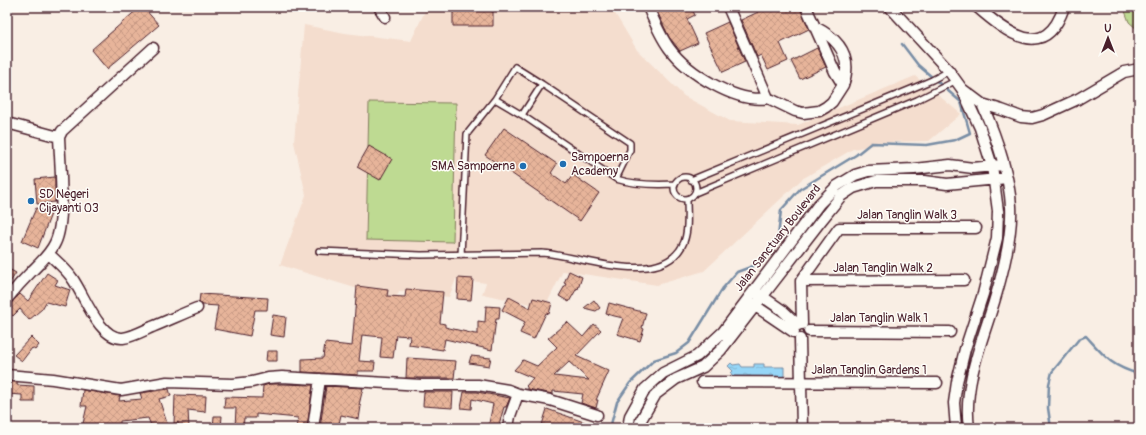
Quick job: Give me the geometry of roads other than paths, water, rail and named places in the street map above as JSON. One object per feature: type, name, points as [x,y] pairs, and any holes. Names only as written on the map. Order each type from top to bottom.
[{"type":"street","points":[[379,7],[385,17]]},
{"type":"street","points":[[648,7],[669,49],[702,78],[727,91],[754,99],[768,98],[794,112],[803,113],[820,111],[826,107],[832,102],[842,85],[846,72],[844,54],[832,37],[815,27]]},
{"type":"street","points":[[728,7],[768,98]]},
{"type":"street","points":[[806,7],[842,85]]},
{"type":"street","points":[[890,7],[949,71],[962,89],[980,128],[992,166],[994,178],[998,211],[997,238],[983,294],[965,349],[957,382],[954,403],[956,428]]},
{"type":"street","points":[[978,7],[1002,28],[1026,39],[1040,37],[1053,29],[1064,7]]},
{"type":"street","points":[[7,298],[49,254],[59,234],[59,137],[62,131],[153,48]]},
{"type":"street","points":[[962,89],[982,104],[1021,117],[1032,118],[1043,115],[1078,98],[1124,72],[1139,69]]},
{"type":"street","points":[[969,428],[967,414],[969,391],[976,361],[995,297],[1010,232],[1011,206],[1007,178],[992,126],[982,104]]},
{"type":"street","points":[[7,123],[59,137]]},
{"type":"street","name":"Jalan Sanctuary Boulevard","points":[[628,428],[630,416],[645,389],[663,373],[697,356],[723,332],[819,204],[837,186],[855,175],[868,171],[950,165],[973,168],[1004,165]]},
{"type":"street","points":[[925,168],[926,181]]},
{"type":"street","points":[[973,168],[973,181]]},
{"type":"street","name":"Jalan Sanctuary Boulevard","points":[[638,428],[656,394],[676,379],[703,366],[721,350],[820,222],[842,196],[853,188],[876,181],[926,181],[947,184],[994,178],[1007,178]]},
{"type":"street","name":"Jalan Tanglin Walk 3","points":[[801,281],[839,228],[976,228]]},
{"type":"street","points":[[49,254],[72,277],[99,325],[112,335],[122,338],[135,334],[196,308]]},
{"type":"street","name":"Jalan Tanglin Walk 2","points":[[801,281],[964,280]]},
{"type":"street","points":[[801,281],[800,330],[802,428]]},
{"type":"street","points":[[754,291],[782,310],[800,330]]},
{"type":"street","points":[[746,300],[800,330]]},
{"type":"street","name":"Jalan Tanglin Walk 1","points":[[800,330],[950,332]]},
{"type":"street","points":[[7,375],[53,379],[121,390],[167,382],[233,384],[282,377],[422,384],[478,385],[508,390],[518,394],[550,400],[596,414]]},
{"type":"street","points":[[313,428],[320,379]]},
{"type":"street","name":"Jalan Tanglin Gardens 1","points":[[702,382],[937,383]]},
{"type":"street","points":[[508,428],[510,416],[518,394]]},
{"type":"lane","points":[[461,255],[467,134],[495,98],[515,67],[630,143],[630,150],[616,178]]},
{"type":"lane","points":[[691,180],[932,80],[949,71]]},
{"type":"lane","points":[[319,251],[421,255],[542,253],[599,264],[628,267],[654,266],[663,263],[677,254],[684,241],[687,226],[688,199],[695,193],[917,100],[956,81]]},
{"type":"lane","points":[[522,115],[542,84]]},
{"type":"lane","points":[[495,98],[616,178],[629,183],[675,184]]},
{"type":"lane","points":[[688,199],[677,196],[674,189],[678,180],[687,178],[691,180],[695,186],[695,193]]},
{"type":"water","points":[[731,363],[733,365],[740,364],[742,367],[754,367],[754,364],[764,364],[764,367],[784,367],[784,377],[741,377],[734,379],[731,373],[733,371],[728,366]]},
{"type":"waterway","points":[[610,428],[617,402],[630,383],[654,360],[676,353],[689,343],[723,288],[737,272],[753,266],[765,258],[778,237],[781,210],[800,189],[856,155],[871,143],[927,145],[955,140],[970,133],[961,102],[918,65],[902,44]]},
{"type":"waterway","points":[[1051,428],[1048,408],[1049,384],[1052,372],[1079,339],[1086,336],[1109,360],[1122,368],[1139,374]]},
{"type":"place","name":"Sampoerna Academy","points":[[563,164]]},
{"type":"place","name":"SMA Sampoerna","points":[[523,166]]},
{"type":"place","name":"SD Negeri Cijayanti 03","points":[[31,201]]}]
